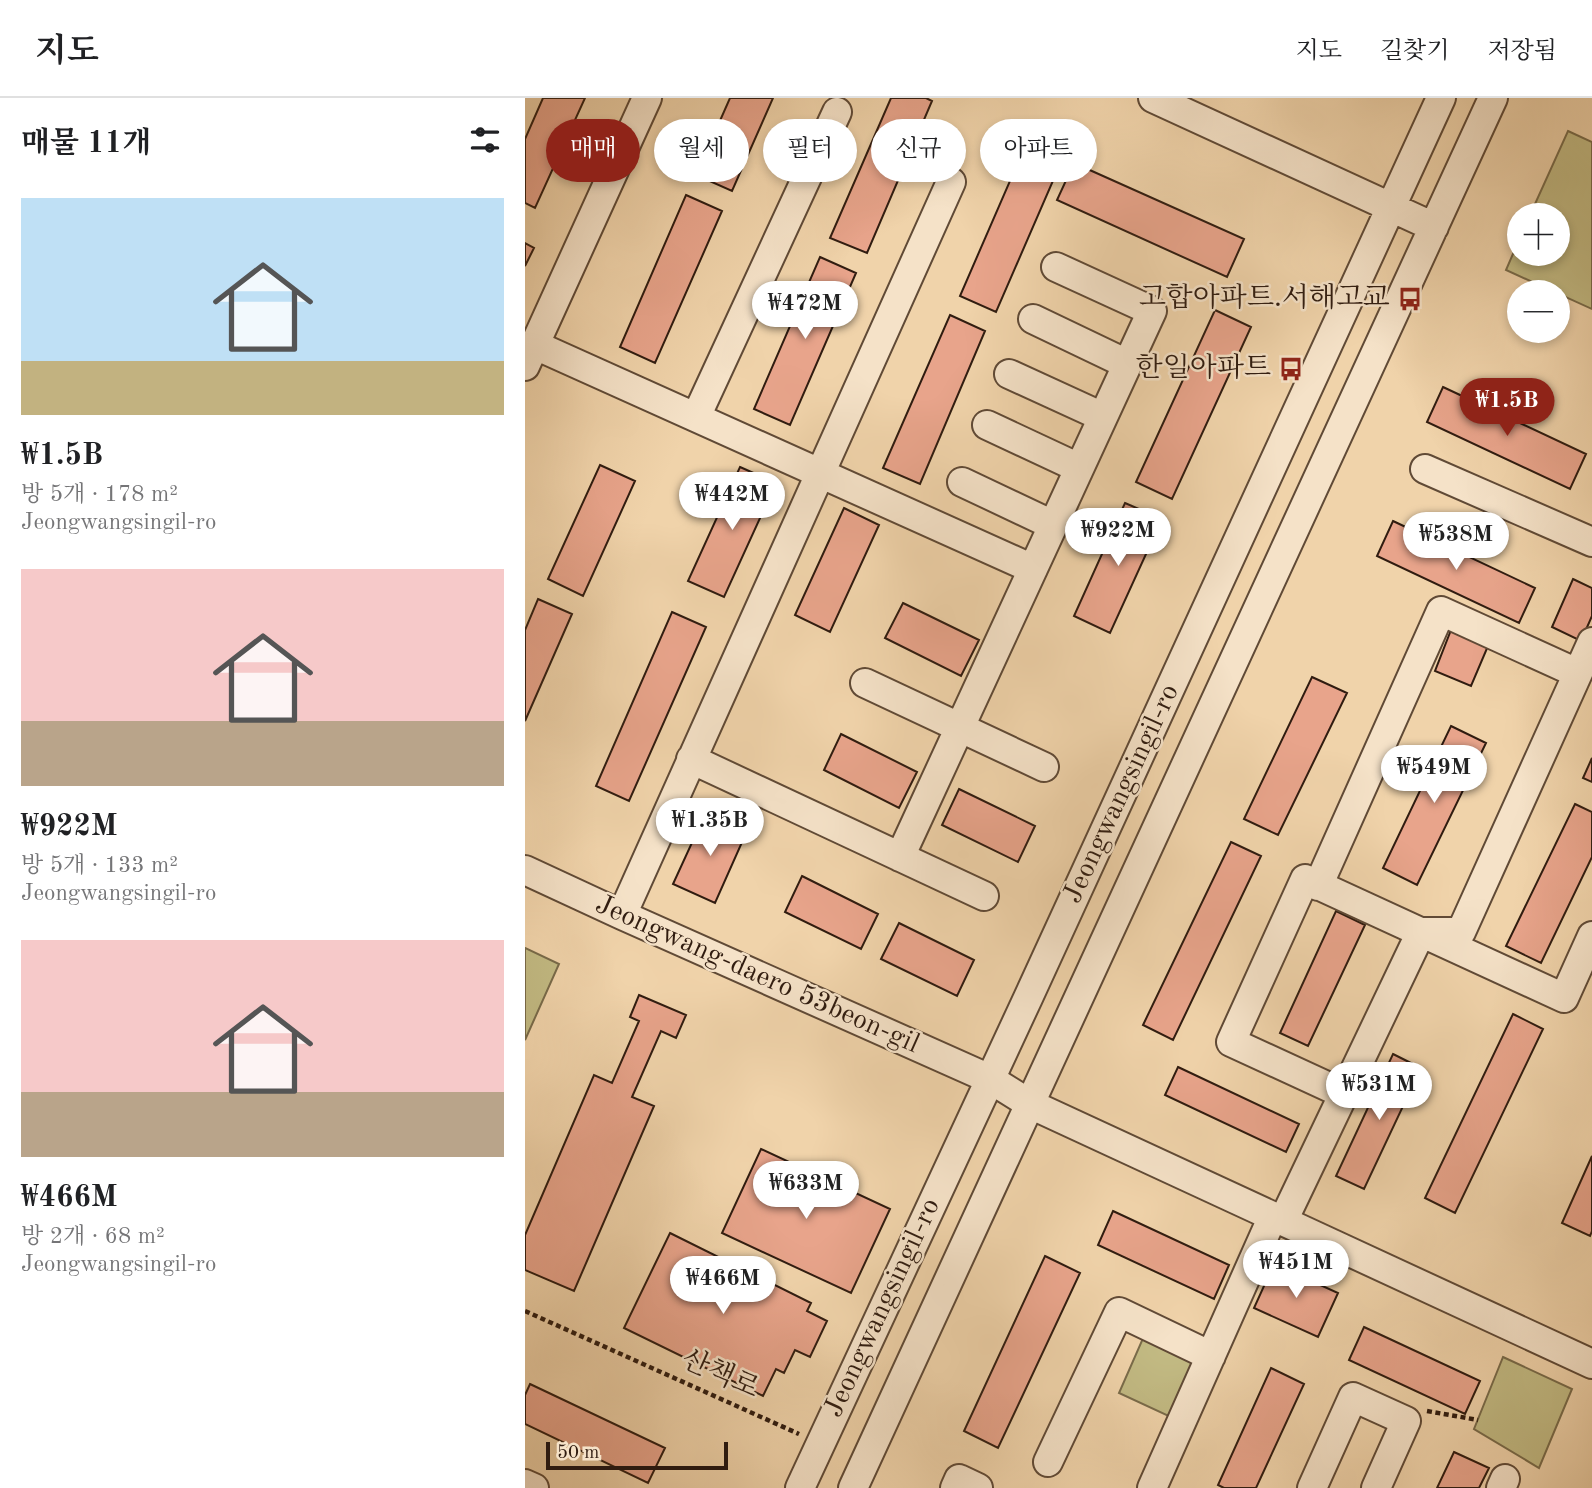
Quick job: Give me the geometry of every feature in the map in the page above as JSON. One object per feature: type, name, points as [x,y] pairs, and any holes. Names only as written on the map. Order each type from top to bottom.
[{"type":"street","points":[[647,98],[532,337],[696,417],[1033,569]]},
{"type":"street","points":[[1153,98],[1434,227]]},
{"type":"street","name":"Jeongwangsingil-ro","points":[[800,1488],[1441,98]]},
{"type":"street","name":"Jeongwangsingil-ro","points":[[853,1488],[1493,98]]},
{"type":"street","points":[[696,417],[837,112]]},
{"type":"street","points":[[622,915],[951,182]]},
{"type":"street","points":[[900,857],[1152,310],[1056,267]]},
{"type":"street","points":[[1033,319],[1127,364]]},
{"type":"street","points":[[1009,374],[1103,416]]},
{"type":"street","points":[[987,425],[1079,468]]},
{"type":"street","points":[[1425,469],[1592,542]]},
{"type":"street","points":[[961,482],[1053,525]]},
{"type":"street","points":[[1318,886],[1441,611],[1577,673]]},
{"type":"street","points":[[1421,932],[1461,932],[1592,642]]},
{"type":"street","points":[[865,683],[1044,768]]},
{"type":"street","points":[[691,759],[984,896]]},
{"type":"street","name":"Jeongwang-daero 53beon-gil","points":[[525,870],[990,1079],[1030,1104],[1592,1364]]},
{"type":"street","points":[[1344,1094],[1231,1042],[1305,879],[1563,998],[1592,936]]},
{"type":"street","points":[[1152,1488],[1211,1356],[1278,1219],[1344,1094],[1421,932]]},
{"type":"street","points":[[1048,1462],[1119,1312],[1211,1356]]},
{"type":"street","points":[[1312,1488],[1353,1397],[1406,1421],[1375,1488]]},
{"type":"street","points":[[955,1488],[959,1479],[978,1488]]},
{"type":"street","points":[[525,1484],[534,1488]]},
{"type":"path","name":"산책로","points":[[525,1311],[820,1443]]},
{"type":"path","points":[[1406,1421],[1414,1409],[1478,1420]]},
{"type":"shaded area","points":[[1568,131],[1592,142],[1592,309],[1570,299],[1570,280],[1528,280],[1506,270],[1508,266],[1570,266],[1570,203],[1535,203]]},
{"type":"shaded area","points":[[525,948],[559,964],[525,1040]]},
{"type":"shaded area","points":[[1144,1336],[1199,1362],[1175,1419],[1119,1393]]},
{"type":"shaded area","points":[[1503,1357],[1572,1389],[1539,1468],[1474,1429]]},
{"type":"building","points":[[543,98],[585,98],[575,119],[546,119],[547,182],[535,208],[525,203],[525,139]]},
{"type":"building","points":[[730,98],[773,98],[749,152],[749,119],[721,119]]},
{"type":"building","points":[[891,98],[926,98],[932,101],[924,119],[882,119]]},
{"type":"building","points":[[871,144],[871,182],[897,182],[867,253],[830,238],[854,182],[857,182]]},
{"type":"building","points":[[1097,173],[1244,239],[1227,277],[1057,200],[1065,182],[1097,182]]},
{"type":"building","points":[[712,182],[736,182],[732,191]]},
{"type":"building","points":[[1010,182],[1052,182],[996,312],[960,296]]},
{"type":"building","points":[[686,195],[722,211],[655,363],[620,347]]},
{"type":"building","points":[[525,243],[534,248],[525,266]]},
{"type":"building","points":[[820,257],[856,273],[790,425],[754,409]]},
{"type":"building","points":[[1215,310],[1251,327],[1172,499],[1136,482]]},
{"type":"building","points":[[950,315],[985,331],[920,484],[883,468]]},
{"type":"building","points":[[1443,387],[1586,454],[1570,489],[1427,422]]},
{"type":"building","points":[[600,465],[635,481],[583,596],[548,579]]},
{"type":"building","points":[[740,467],[776,483],[724,597],[688,581]]},
{"type":"building","points":[[1125,503],[1162,519],[1110,633],[1074,616]]},
{"type":"building","points":[[844,508],[879,525],[830,632],[795,615]]},
{"type":"building","points":[[1393,521],[1535,588],[1519,623],[1377,556]]},
{"type":"building","points":[[1573,579],[1592,588],[1592,616],[1581,641],[1552,627]]},
{"type":"building","points":[[538,599],[572,614],[525,721],[525,630]]},
{"type":"building","points":[[903,603],[979,640],[961,676],[885,638]]},
{"type":"building","points":[[672,612],[706,627],[629,801],[596,786]]},
{"type":"building","points":[[1451,630],[1488,646],[1471,686],[1435,671]]},
{"type":"building","points":[[1312,677],[1347,693],[1278,835],[1244,819]]},
{"type":"building","points":[[1451,726],[1486,743],[1417,885],[1383,868]]},
{"type":"building","points":[[841,734],[917,772],[899,808],[824,770]]},
{"type":"building","points":[[1592,758],[1592,782],[1583,778]]},
{"type":"building","points":[[959,789],[1035,826],[1018,862],[942,825]]},
{"type":"building","points":[[1575,804],[1592,812],[1592,857],[1541,963],[1506,946]]},
{"type":"building","points":[[706,812],[747,831],[715,903],[673,884]]},
{"type":"building","points":[[1231,842],[1261,856],[1173,1040],[1143,1025]]},
{"type":"building","points":[[802,876],[878,914],[861,949],[785,912]]},
{"type":"building","points":[[1336,911],[1365,925],[1308,1046],[1280,1033]]},
{"type":"building","points":[[899,923],[974,960],[957,996],[881,959]]},
{"type":"building","points":[[639,995],[686,1015],[676,1038],[661,1031],[632,1097],[654,1106],[574,1291],[525,1270],[525,1235],[594,1075],[612,1083],[639,1021],[630,1017]]},
{"type":"building","points":[[1513,1014],[1543,1029],[1455,1213],[1425,1198]]},
{"type":"building","points":[[1393,1054],[1421,1068],[1364,1189],[1336,1176]]},
{"type":"building","points":[[1178,1067],[1299,1124],[1286,1152],[1165,1095]]},
{"type":"building","points":[[761,1149],[890,1209],[851,1293],[722,1233]]},
{"type":"building","points":[[1592,1156],[1592,1231],[1590,1236],[1562,1223]]},
{"type":"building","points":[[1113,1211],[1229,1265],[1214,1299],[1098,1245]]},
{"type":"building","points":[[670,1233],[811,1303],[807,1311],[827,1321],[810,1357],[795,1350],[784,1373],[776,1369],[763,1396],[624,1328]]},
{"type":"building","points":[[1045,1256],[1080,1273],[998,1448],[964,1431]]},
{"type":"building","points":[[1274,1264],[1338,1293],[1318,1337],[1254,1308]]},
{"type":"building","points":[[1364,1327],[1480,1381],[1465,1414],[1349,1360]]},
{"type":"building","points":[[1271,1368],[1304,1384],[1256,1488],[1224,1488],[1218,1485]]},
{"type":"building","points":[[530,1384],[665,1448],[648,1483],[525,1424],[525,1395]]},
{"type":"building","points":[[1454,1452],[1489,1468],[1479,1488],[1437,1488]]},
{"type":"place","name":"고합아파트.서해고교","points":[[1410,299]]},
{"type":"place","name":"한일아파트","points":[[1291,369]]}]
